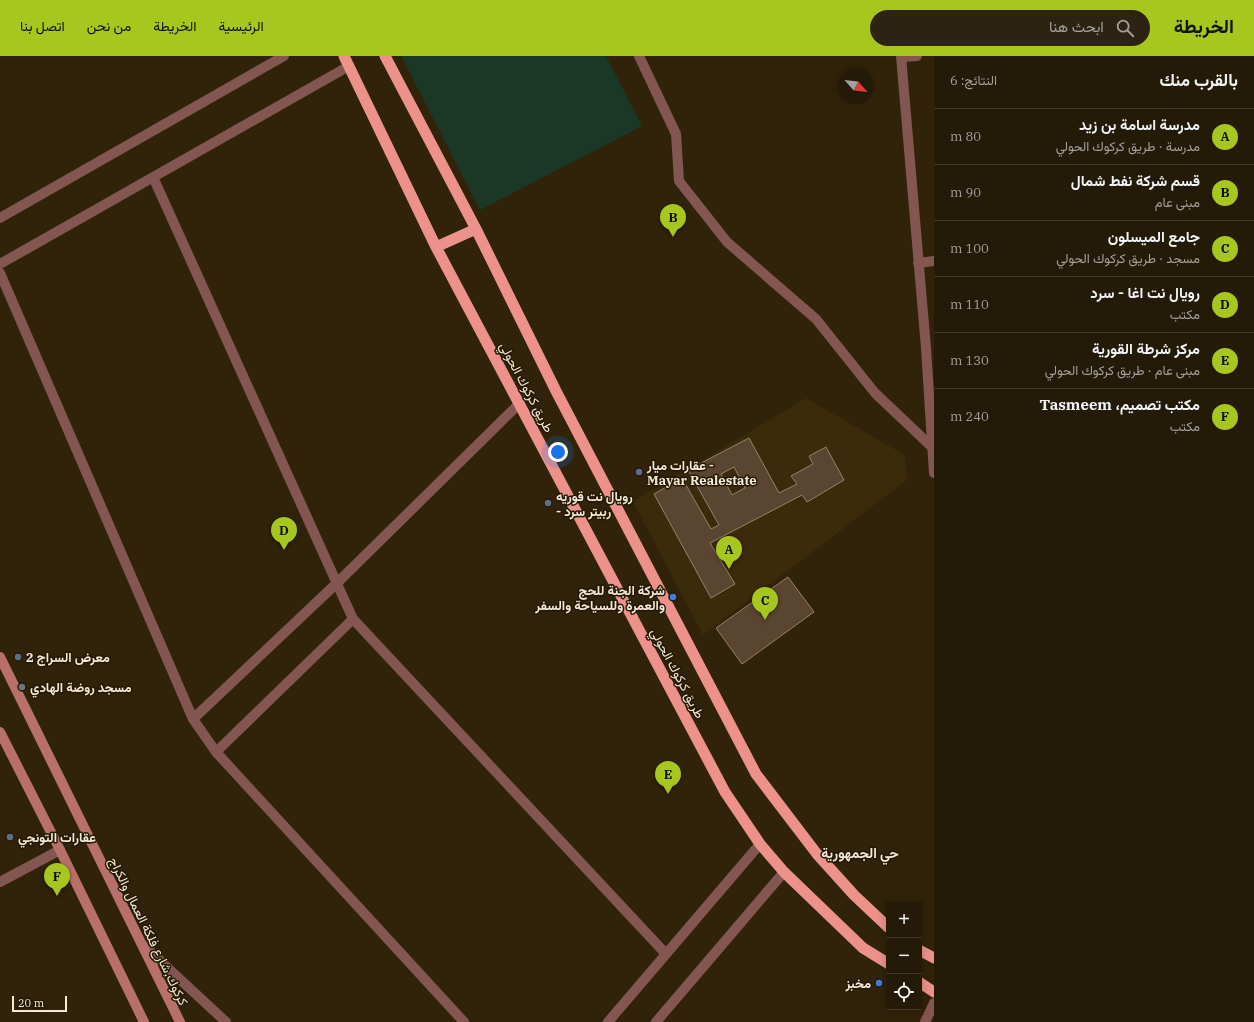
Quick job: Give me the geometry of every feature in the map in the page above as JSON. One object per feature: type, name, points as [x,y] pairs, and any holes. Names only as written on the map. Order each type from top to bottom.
[{"type":"highway","name":"طريق كركوك الحولي","points":[[385,56],[476,229],[556,391],[756,774],[817,854],[854,895],[886,925]]},
{"type":"highway","name":"طريق كركوك الحولي","points":[[347,61],[436,247],[520,402],[726,792],[760,844],[784,872],[863,948],[886,962]]},
{"type":"highway","points":[[436,247],[476,229]]},
{"type":"highway","points":[[922,952],[934,958]]},
{"type":"highway","points":[[922,984],[934,992]]},
{"type":"main road","name":"كركوك,شارع فلكة العمال والكراج","points":[[0,657],[180,1022]]},
{"type":"main road","points":[[0,732],[60,850],[144,1022]]},
{"type":"street","points":[[0,218],[284,56]]},
{"type":"street","points":[[639,56],[676,134],[679,181],[727,242],[816,319],[875,393],[932,447]]},
{"type":"street","points":[[917,56],[902,57],[926,348],[934,473]]},
{"type":"street","points":[[0,264],[153,177],[347,61]]},
{"type":"street","points":[[153,177],[353,619],[666,954]]},
{"type":"street","points":[[918,263],[934,261]]},
{"type":"street","points":[[0,273],[193,719],[216,752],[464,1022]]},
{"type":"street","points":[[193,719],[337,583],[520,402]]},
{"type":"street","points":[[216,752],[353,619]]},
{"type":"street","points":[[608,1022],[760,844]]},
{"type":"street","points":[[0,882],[60,850]]},
{"type":"street","points":[[656,1022],[784,872]]},
{"type":"street","points":[[141,943],[226,1022]]},
{"type":"street","points":[[925,1022],[934,1003]]},
{"type":"shaded area","points":[[806,398],[905,455],[907,480],[703,635],[633,502]]},
{"type":"green space","points":[[401,56],[606,56],[642,126],[480,210]]},
{"type":"building","points":[[749,438],[779,493],[797,484],[791,476],[813,464],[809,456],[826,447],[844,480],[807,502],[802,495],[710,543],[735,584],[711,598],[654,494],[682,478],[711,529],[719,525],[688,470]],"holes":[[[734,467],[745,488],[732,495],[721,474]]]},
{"type":"building","points":[[788,577],[814,612],[742,664],[716,628]]},
{"type":"place","name":"قسم شركة نفط شمال","points":[[673,237]]},
{"type":"place","name":"عقارات ميار - Mayar Realestate","points":[[639,472]]},
{"type":"place","name":"رويال نت قوريه - ربيتر سرد","points":[[548,503]]},
{"type":"place","name":"رويال نت اغا - سرد","points":[[284,550]]},
{"type":"place","name":"مدرسة اسامة بن زيد","points":[[729,569]]},
{"type":"place","name":"شركة الجنة للحج والعمرة وللسياحة والسفر","points":[[673,597]]},
{"type":"place","name":"جامع الميسلون","points":[[765,620]]},
{"type":"place","name":"معرض السراج 2","points":[[18,657]]},
{"type":"place","name":"مسجد روضة الهادي","points":[[22,687]]},
{"type":"place","name":"مركز شرطة القورية","points":[[668,794]]},
{"type":"place","name":"عقارات التونجي","points":[[10,837]]},
{"type":"place","name":"مكتب تصميم، Tasmeem","points":[[57,896]]},
{"type":"place","name":"مخبز","points":[[879,983]]},
{"type":"district","name":"حي الجمهورية","points":[[860,853]]}]
